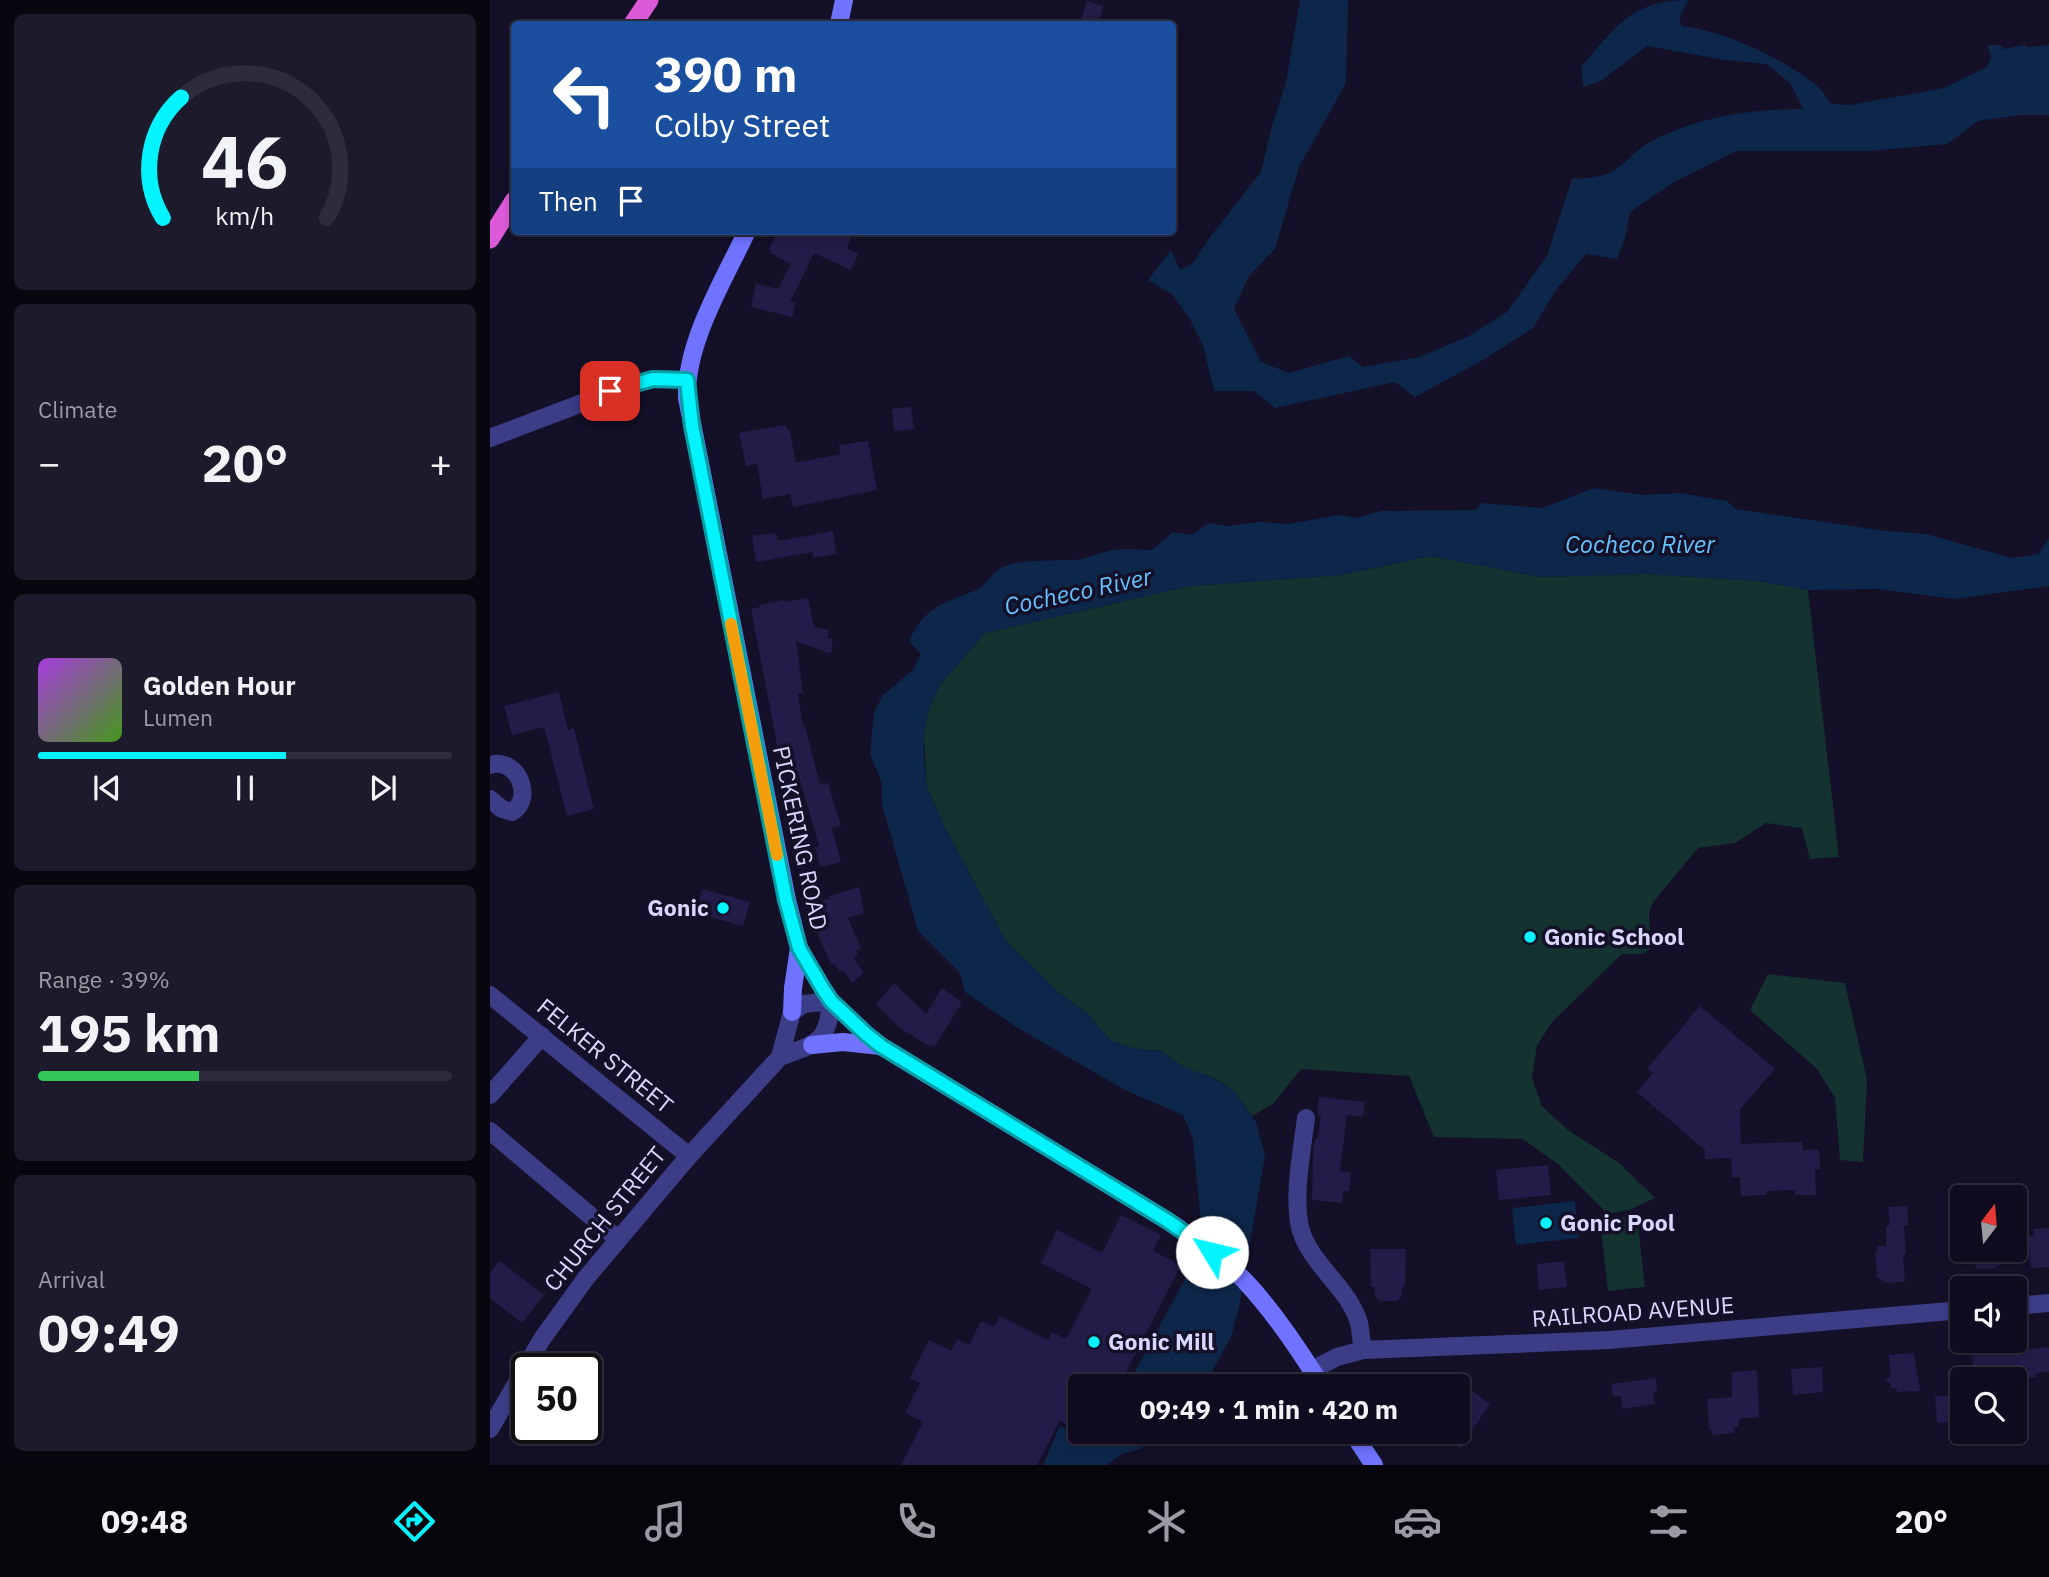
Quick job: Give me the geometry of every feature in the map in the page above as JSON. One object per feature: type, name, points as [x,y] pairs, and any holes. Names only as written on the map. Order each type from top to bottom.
[{"type":"highway","points":[[635,21],[649,0]]},
{"type":"highway","points":[[490,239],[511,206]]},
{"type":"main road","points":[[841,21],[844,0]]},
{"type":"main road","name":"PICKERING ROAD","points":[[745,235],[700,332],[687,380],[692,426],[786,900],[799,948],[831,1001],[881,1046],[1188,1235],[1231,1268],[1256,1295],[1314,1374]]},
{"type":"main road","points":[[792,1012],[799,948]]},
{"type":"main road","points":[[812,1045],[843,1042],[881,1046]]},
{"type":"main road","points":[[1360,1444],[1374,1465]]},
{"type":"street","points":[[490,438],[632,384],[653,379],[687,380]]},
{"type":"street","points":[[490,765],[497,762],[509,765],[521,785],[523,799],[519,808],[512,812],[490,799]]},
{"type":"street","name":"FELKER STREET","points":[[490,995],[689,1156]]},
{"type":"street","points":[[792,1012],[804,1004],[831,1001],[828,1027],[812,1045]]},
{"type":"street","name":"CHURCH STREET","points":[[780,1057],[792,1012]]},
{"type":"street","points":[[490,1095],[541,1036]]},
{"type":"street","name":"CHURCH STREET","points":[[490,1429],[542,1339],[570,1298],[618,1239],[689,1156],[780,1057],[812,1045]]},
{"type":"street","points":[[1306,1118],[1298,1216],[1302,1233],[1352,1308],[1359,1322],[1363,1350]]},
{"type":"street","points":[[490,1131],[618,1239]]},
{"type":"street","points":[[2027,1305],[2049,1303]]},
{"type":"street","name":"RAILROAD AVENUE","points":[[1312,1370],[1337,1357],[1363,1350],[1609,1340],[1950,1311]]},
{"type":"green space","points":[[1431,556],[1541,577],[1647,574],[1758,581],[1808,590],[1839,857],[1810,859],[1802,828],[1766,823],[1735,843],[1698,848],[1653,902],[1649,913],[1651,949],[1642,954],[1622,954],[1553,1021],[1537,1045],[1532,1078],[1542,1106],[1568,1130],[1619,1163],[1655,1198],[1629,1210],[1608,1214],[1558,1164],[1523,1139],[1434,1137],[1409,1076],[1301,1069],[1273,1104],[1252,1116],[1235,1092],[1217,1079],[1185,1068],[1161,1051],[1136,1049],[1111,1041],[1089,1015],[1058,992],[1006,941],[945,828],[927,787],[924,735],[928,712],[940,685],[985,633],[1190,586],[1340,575]]},
{"type":"green space","points":[[1768,974],[1845,983],[1867,1080],[1863,1162],[1840,1160],[1835,1098],[1817,1069],[1750,1010]]},
{"type":"green space","points":[[1637,1216],[1645,1287],[1608,1291],[1600,1220]]},
{"type":"water","points":[[1300,0],[1348,0],[1346,83],[1299,167],[1275,249],[1249,276],[1234,309],[1261,362],[1289,373],[1349,356],[1363,367],[1420,357],[1469,336],[1507,312],[1547,256],[1572,179],[1609,173],[1646,144],[1706,120],[1744,113],[1803,109],[1790,83],[1767,64],[1725,60],[1647,46],[1601,81],[1583,87],[1581,67],[1626,19],[1652,5],[1688,0],[1679,18],[1682,26],[1735,40],[1772,57],[1818,87],[1831,104],[1850,105],[1944,88],[1987,67],[1991,57],[1987,45],[1999,45],[2005,49],[2024,45],[2049,45],[2049,115],[2020,115],[1978,121],[1947,144],[1870,151],[1736,151],[1674,182],[1630,212],[1626,235],[1617,259],[1586,254],[1556,290],[1533,328],[1483,360],[1415,397],[1395,382],[1275,408],[1254,391],[1214,391],[1203,345],[1191,321],[1173,295],[1148,280],[1171,250],[1180,270],[1193,263],[1261,172],[1286,82]]},
{"type":"water","name":"Cocheco River","points":[[1594,488],[1644,495],[1680,493],[1727,501],[1735,509],[1886,531],[1926,534],[2012,558],[2039,554],[2049,537],[2049,586],[1954,599],[1878,589],[1808,590],[1758,581],[1647,574],[1541,577],[1431,556],[1340,575],[1190,586],[985,633],[940,685],[928,712],[924,735],[927,787],[945,828],[1006,941],[1058,992],[1089,1015],[1111,1041],[1136,1049],[1161,1051],[1185,1068],[1216,1079],[1235,1092],[1256,1122],[1265,1155],[1239,1308],[1231,1337],[1211,1374],[1134,1374],[1191,1268],[1200,1213],[1193,1139],[1183,1115],[1125,1090],[1018,1028],[965,992],[960,973],[918,931],[882,805],[882,783],[870,754],[874,713],[883,695],[913,670],[921,654],[909,641],[928,613],[978,589],[999,569],[1010,564],[1078,560],[1114,550],[1152,550],[1173,532],[1192,535],[1209,523],[1227,526],[1260,522],[1288,524],[1338,515],[1356,518],[1381,511],[1476,510],[1481,503],[1542,508]]},
{"type":"water","name":"Gonic Pool","points":[[1575,1201],[1579,1238],[1516,1245],[1512,1208]]},
{"type":"water","points":[[1060,1426],[1068,1429],[1068,1444],[1147,1444],[1122,1454],[1107,1465],[1043,1465]]},
{"type":"building","points":[[1087,1],[1103,6],[1099,21],[1081,20]]},
{"type":"building","points":[[776,235],[852,235],[847,248],[858,254],[851,270],[814,253],[790,302],[796,303],[792,317],[751,307],[756,284],[778,289],[791,264],[770,253],[769,249]]},
{"type":"building","points":[[911,407],[914,429],[894,431],[892,409]]},
{"type":"building","points":[[785,425],[790,433],[796,463],[840,454],[839,445],[868,441],[877,490],[793,507],[790,494],[763,499],[757,464],[746,466],[739,433]]},
{"type":"building","points":[[833,531],[836,554],[813,558],[813,552],[756,562],[752,536],[776,533],[778,541]]},
{"type":"building","points":[[808,598],[814,627],[829,630],[828,638],[833,639],[831,654],[796,641],[803,693],[798,694],[803,727],[805,726],[820,784],[828,783],[841,826],[832,828],[841,862],[820,867],[815,847],[819,846],[798,773],[791,775],[787,758],[780,760],[751,609],[760,607],[759,605]]},
{"type":"building","points":[[559,692],[568,730],[574,728],[594,809],[567,816],[544,727],[512,735],[504,706]]},
{"type":"building","points":[[859,887],[864,913],[848,918],[861,948],[856,950],[858,956],[853,958],[864,973],[852,983],[843,970],[840,973],[834,963],[831,965],[817,932],[822,930],[815,903]]},
{"type":"building","name":"Gonic","points":[[702,889],[750,902],[743,926],[696,913]]},
{"type":"building","points":[[894,983],[926,1014],[942,988],[962,1002],[935,1046],[931,1047],[901,1029],[876,1004]]},
{"type":"building","points":[[1700,1006],[1775,1069],[1740,1109],[1741,1144],[1802,1142],[1803,1150],[1819,1149],[1820,1169],[1815,1169],[1816,1195],[1795,1195],[1795,1190],[1766,1191],[1766,1195],[1741,1196],[1740,1177],[1732,1177],[1731,1158],[1705,1159],[1705,1150],[1637,1092],[1653,1073],[1647,1069]]},
{"type":"building","points":[[1319,1097],[1365,1102],[1363,1117],[1347,1115],[1340,1171],[1351,1172],[1349,1191],[1343,1191],[1342,1203],[1312,1200],[1313,1151],[1321,1117],[1317,1114]]},
{"type":"building","points":[[1548,1165],[1551,1195],[1499,1200],[1496,1170]]},
{"type":"building","points":[[1907,1206],[1908,1225],[1904,1226],[1906,1254],[1903,1255],[1905,1282],[1886,1283],[1877,1277],[1875,1251],[1878,1251],[1877,1246],[1886,1246],[1886,1226],[1890,1225],[1888,1207]]},
{"type":"building","name":"Gonic Mill","points":[[1121,1215],[1161,1235],[1153,1251],[1181,1265],[1125,1374],[1068,1374],[1068,1425],[1060,1421],[1037,1465],[901,1465],[923,1422],[905,1413],[920,1383],[910,1378],[929,1340],[951,1351],[957,1339],[969,1345],[981,1321],[994,1327],[1000,1316],[1048,1340],[1052,1332],[1066,1339],[1092,1289],[1041,1263],[1057,1230],[1102,1253]]},
{"type":"building","points":[[2049,1228],[2049,1267],[2031,1268],[2028,1236],[2034,1236],[2033,1229]]},
{"type":"building","points":[[1370,1249],[1406,1249],[1405,1287],[1402,1287],[1402,1296],[1397,1301],[1379,1301],[1375,1295],[1375,1287],[1371,1287]]},
{"type":"building","points":[[500,1261],[544,1295],[522,1323],[490,1298],[490,1273]]},
{"type":"building","points":[[1564,1261],[1567,1287],[1539,1290],[1537,1264]]},
{"type":"building","points":[[1975,1262],[2000,1262],[1997,1268],[1976,1269]]},
{"type":"building","points":[[2049,1347],[2049,1372],[2035,1373],[2036,1377],[2027,1378],[2027,1367],[1973,1367],[1972,1355],[2027,1353],[2027,1349]]},
{"type":"building","points":[[1914,1353],[1920,1391],[1897,1392],[1896,1388],[1891,1389],[1891,1384],[1885,1380],[1891,1376],[1889,1355]]},
{"type":"building","points":[[1822,1367],[1823,1392],[1793,1395],[1791,1369]]},
{"type":"building","points":[[1757,1370],[1759,1417],[1739,1419],[1739,1427],[1734,1427],[1735,1433],[1712,1435],[1712,1430],[1709,1430],[1707,1399],[1732,1397],[1732,1372]]},
{"type":"building","points":[[1656,1378],[1657,1392],[1653,1393],[1655,1404],[1622,1409],[1621,1396],[1613,1397],[1611,1384]]},
{"type":"building","points":[[1470,1390],[1490,1404],[1470,1433]]},
{"type":"building","points":[[1935,1396],[1950,1396],[1950,1422],[1937,1423]]},
{"type":"slow traffic","points":[[731,624],[777,855]]},
{"type":"place","name":"Gonic","points":[[723,908]]},
{"type":"place","name":"Gonic School","points":[[1530,937]]},
{"type":"place","name":"Gonic Pool","points":[[1546,1223]]},
{"type":"place","name":"Gonic Mill","points":[[1094,1342]]},
{"type":"route","points":[[610,391],[653,379],[687,380],[692,426],[786,900],[799,948],[831,1001],[881,1046],[1168,1221],[1212,1252]]}]
